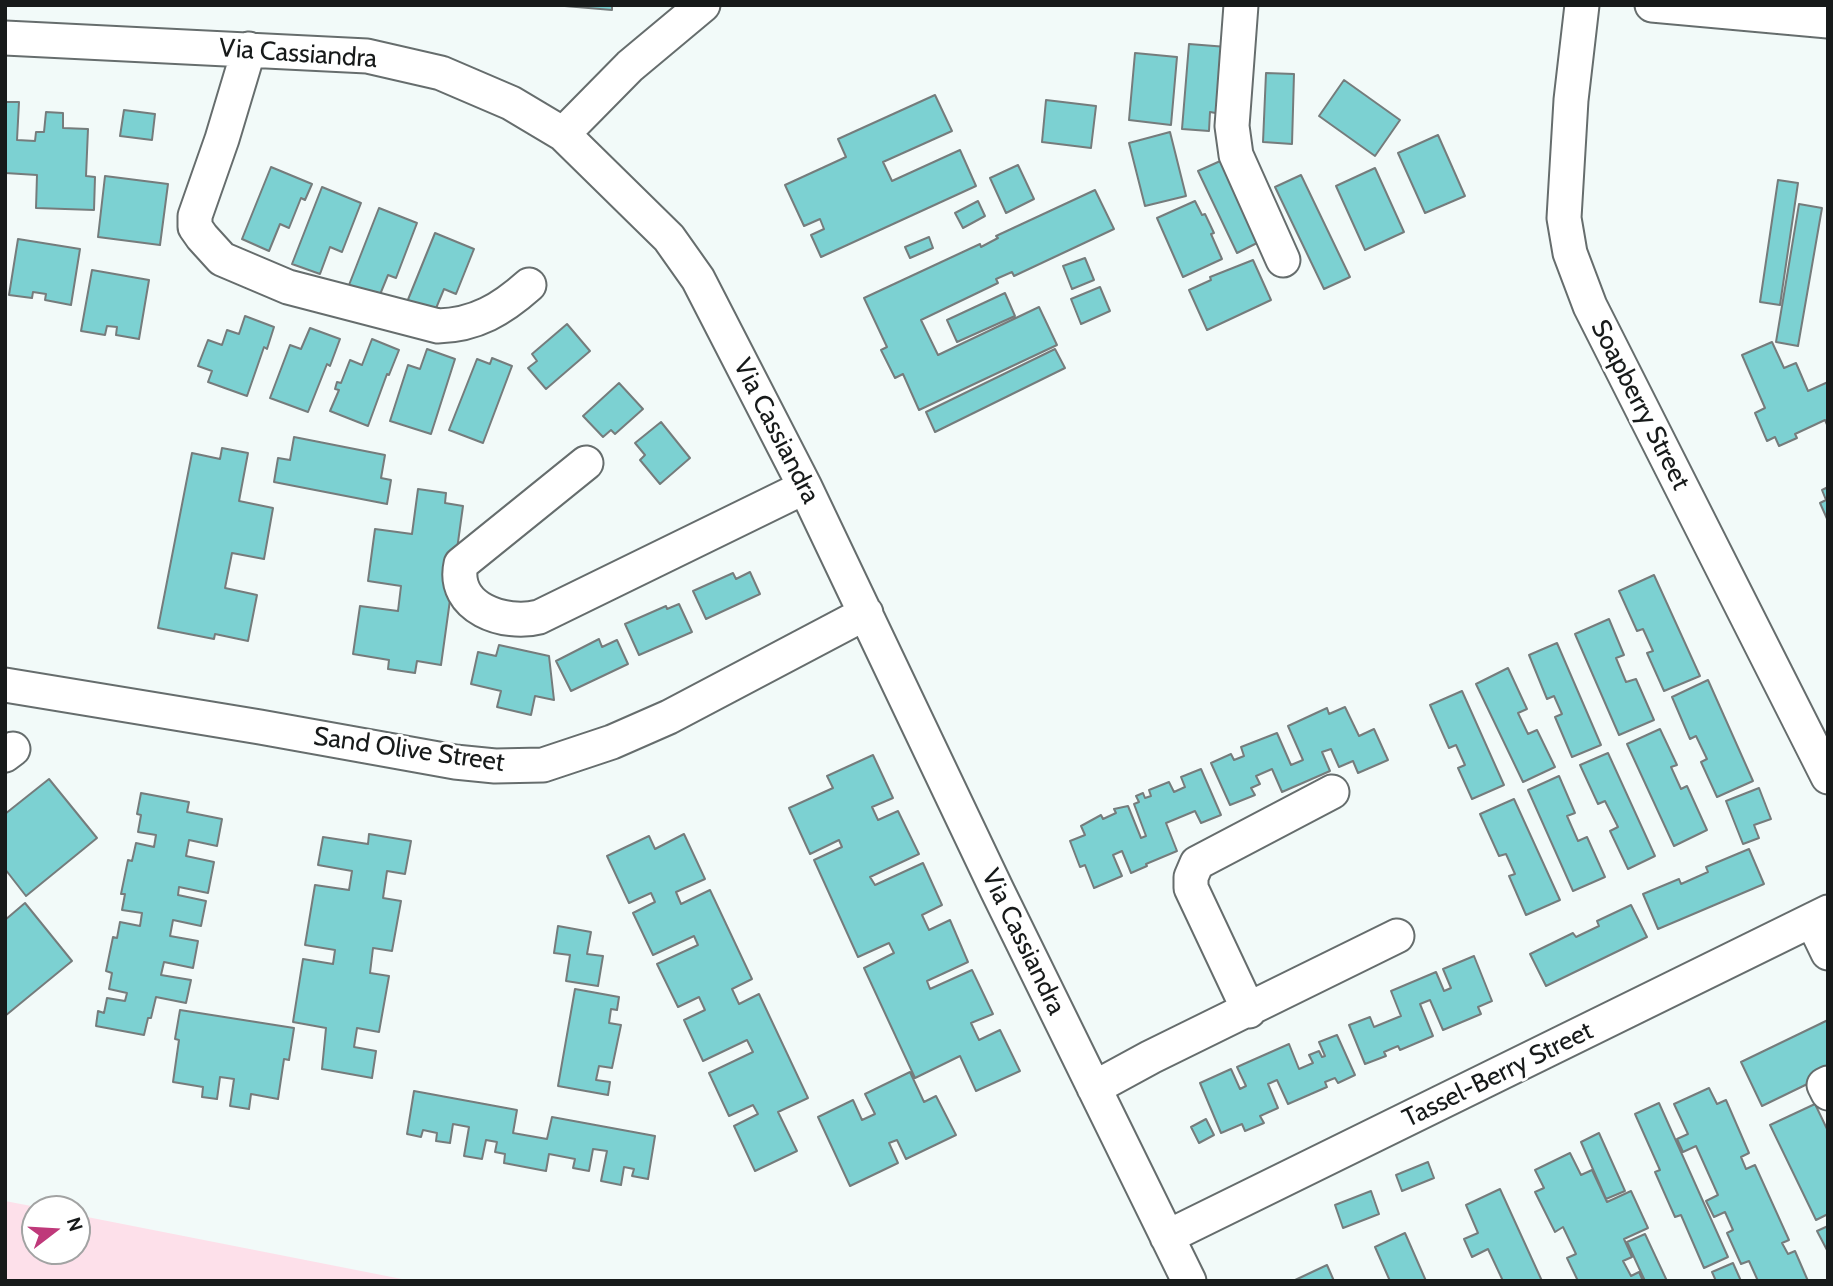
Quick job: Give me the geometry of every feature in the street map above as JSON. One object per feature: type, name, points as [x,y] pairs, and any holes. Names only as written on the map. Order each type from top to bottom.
[{"type":"street","points":[[563,134],[629,66],[703,5]]},
{"type":"street","points":[[1241,5],[1232,126],[1236,155],[1283,260]]},
{"type":"street","name":"Soapberry Street","points":[[1582,5],[1571,100],[1564,218],[1570,253],[1590,306],[1828,777]]},
{"type":"street","points":[[1666,6],[1828,21]]},
{"type":"street","name":"Via Cassiandra","points":[[5,38],[368,56],[441,73],[511,103],[563,134],[669,238],[698,279],[805,487],[997,890],[1189,1281]]},
{"type":"street","points":[[249,49],[195,216],[195,227],[222,259],[288,287],[438,326],[456,326],[505,306],[529,285]]},
{"type":"street","points":[[586,463],[461,564],[458,575],[475,606],[493,615],[516,620],[539,617],[805,487]]},
{"type":"street","name":"Sand Olive Street","points":[[5,685],[455,762],[495,766],[542,765],[612,743],[669,717],[866,613]]},
{"type":"street","points":[[1249,1011],[1191,888],[1191,877],[1197,863],[1332,792]]},
{"type":"street","points":[[1820,916],[1828,953]]},
{"type":"street","name":"Tassel-Berry Street","points":[[1167,1237],[1820,916]]},
{"type":"street","points":[[1094,1088],[1151,1057],[1397,936]]},
{"type":"street","points":[[1828,1083],[1824,1085],[1828,1093]]},
{"type":"shaded area","points":[[5,1201],[21,1204],[21,1265],[91,1265],[91,1218],[412,1281],[5,1281]]},
{"type":"building","points":[[553,5],[612,5],[612,10]]},
{"type":"building","points":[[1189,44],[1227,47],[1221,114],[1210,112],[1209,131],[1182,129]]},
{"type":"building","points":[[1135,53],[1177,57],[1171,125],[1129,120]]},
{"type":"building","points":[[1266,73],[1294,74],[1292,144],[1263,142]]},
{"type":"building","points":[[1344,80],[1400,120],[1375,156],[1319,116]]},
{"type":"building","points":[[935,95],[952,131],[883,162],[892,181],[960,150],[976,186],[821,257],[811,235],[824,229],[820,219],[804,226],[785,185],[846,157],[838,139]]},
{"type":"building","points":[[1046,100],[1096,106],[1091,148],[1042,142]]},
{"type":"building","points":[[5,102],[19,102],[17,140],[35,141],[36,132],[44,132],[46,112],[63,113],[63,128],[88,129],[86,176],[95,177],[94,210],[36,208],[37,175],[5,173]]},
{"type":"building","points":[[124,110],[155,114],[152,140],[120,136]]},
{"type":"building","points":[[1170,132],[1186,196],[1145,206],[1129,143]]},
{"type":"building","points":[[1438,135],[1465,196],[1425,213],[1398,153]]},
{"type":"building","points":[[1227,158],[1265,239],[1237,253],[1198,171]]},
{"type":"building","points":[[1018,165],[1034,199],[1006,213],[990,178]]},
{"type":"building","points":[[271,167],[312,184],[305,200],[301,198],[289,228],[280,224],[269,251],[242,239]]},
{"type":"building","points":[[1375,168],[1404,232],[1365,250],[1336,186]]},
{"type":"building","points":[[1301,175],[1350,277],[1324,289],[1275,187]]},
{"type":"building","points":[[105,176],[168,184],[160,245],[98,237]]},
{"type":"building","points":[[1778,180],[1798,183],[1780,305],[1760,302]]},
{"type":"building","points":[[322,187],[361,203],[342,252],[330,247],[320,274],[292,264]]},
{"type":"building","points":[[1095,190],[1114,229],[1014,276],[1012,272],[996,279],[998,283],[921,320],[938,355],[1039,307],[1057,345],[919,410],[903,374],[895,378],[881,350],[887,347],[864,298],[980,244],[981,247],[998,238],[996,236]]},
{"type":"building","points":[[978,201],[985,216],[963,228],[955,213]]},
{"type":"building","points":[[1195,201],[1214,233],[1211,234],[1222,259],[1183,277],[1157,218]]},
{"type":"building","points":[[1799,204],[1822,208],[1798,346],[1776,342]]},
{"type":"building","points":[[379,208],[417,223],[396,278],[388,275],[379,297],[349,285]]},
{"type":"building","points":[[435,233],[474,249],[456,294],[444,289],[432,318],[405,307]]},
{"type":"building","points":[[929,237],[933,248],[910,258],[905,247]]},
{"type":"building","points":[[18,239],[80,249],[71,305],[45,300],[46,294],[33,292],[32,298],[9,295]]},
{"type":"building","points":[[1085,258],[1094,280],[1072,289],[1063,266]]},
{"type":"building","points":[[1253,260],[1271,300],[1207,330],[1189,290],[1211,280],[1210,277]]},
{"type":"building","points":[[92,270],[149,280],[139,339],[116,335],[117,327],[107,326],[105,335],[81,331]]},
{"type":"building","points":[[1100,287],[1110,311],[1081,324],[1071,299]]},
{"type":"building","points":[[1005,293],[1015,316],[957,342],[947,320]]},
{"type":"building","points":[[245,316],[274,327],[247,396],[208,382],[212,371],[198,366],[208,340],[222,345],[227,330],[239,334]]},
{"type":"building","points":[[567,324],[590,351],[546,389],[528,368],[537,361],[532,354]]},
{"type":"building","points":[[310,328],[340,339],[308,412],[270,398],[290,345],[301,349]]},
{"type":"building","points":[[372,339],[399,350],[368,426],[330,411],[339,390],[335,389],[337,382],[341,383],[350,360],[362,365]]},
{"type":"building","points":[[1772,342],[1784,368],[1796,363],[1808,391],[1828,382],[1828,427],[1825,420],[1795,434],[1797,438],[1779,446],[1775,437],[1767,441],[1755,413],[1765,408],[1742,355]]},
{"type":"building","points":[[427,349],[455,359],[431,434],[390,421],[408,365],[420,369]]},
{"type":"building","points":[[1055,349],[1065,368],[935,432],[926,412]]},
{"type":"building","points":[[492,358],[512,366],[483,443],[449,430],[477,359],[490,364]]},
{"type":"building","points":[[619,383],[643,409],[615,434],[611,430],[603,437],[583,416]]},
{"type":"building","points":[[661,422],[690,458],[660,484],[640,460],[645,455],[635,443]]},
{"type":"building","points":[[294,437],[385,455],[381,478],[391,480],[387,504],[274,482],[278,458],[290,460]]},
{"type":"building","points":[[222,448],[248,453],[239,501],[273,508],[264,559],[232,553],[225,588],[257,595],[248,641],[215,634],[214,639],[158,628],[192,453],[220,459]]},
{"type":"building","points":[[1828,487],[1828,521],[1820,503],[1826,500],[1822,490]]},
{"type":"building","points":[[418,489],[446,493],[445,503],[463,506],[441,665],[417,661],[415,673],[388,669],[389,660],[353,654],[360,606],[398,611],[401,586],[368,581],[375,529],[412,534]]},
{"type":"building","points":[[750,572],[760,594],[706,619],[693,591],[733,573],[736,579]]},
{"type":"building","points":[[1654,575],[1700,676],[1664,691],[1647,653],[1653,651],[1643,629],[1637,631],[1619,591]]},
{"type":"building","points":[[679,604],[692,632],[639,655],[625,624],[666,606],[667,609]]},
{"type":"building","points":[[1609,619],[1624,655],[1616,658],[1626,682],[1636,679],[1654,720],[1619,735],[1575,634]]},
{"type":"building","points":[[599,639],[602,647],[617,640],[628,664],[571,691],[556,661]]},
{"type":"building","points":[[1557,643],[1601,745],[1572,757],[1555,717],[1562,714],[1554,696],[1547,699],[1529,655]]},
{"type":"building","points":[[499,645],[549,656],[554,700],[535,696],[531,715],[497,707],[501,691],[471,684],[478,652],[496,656]]},
{"type":"building","points":[[1508,668],[1527,709],[1518,713],[1528,734],[1537,730],[1555,767],[1523,782],[1476,684]]},
{"type":"building","points":[[1708,680],[1753,781],[1717,797],[1701,762],[1707,759],[1696,736],[1690,739],[1672,697]]},
{"type":"building","points":[[1462,691],[1504,785],[1472,799],[1458,768],[1465,765],[1456,745],[1449,748],[1430,705]]},
{"type":"building","points":[[1345,707],[1359,736],[1374,729],[1388,760],[1358,773],[1353,761],[1339,767],[1331,749],[1322,752],[1330,771],[1282,792],[1272,769],[1256,776],[1260,784],[1251,788],[1255,795],[1230,805],[1211,763],[1231,754],[1234,760],[1244,756],[1241,747],[1277,733],[1291,765],[1303,760],[1288,726],[1327,708],[1329,714]]},
{"type":"building","points":[[1660,729],[1677,765],[1671,767],[1681,789],[1687,786],[1707,830],[1674,846],[1627,744]]},
{"type":"building","points":[[1608,753],[1655,856],[1628,869],[1610,831],[1618,827],[1605,801],[1598,804],[1580,765]]},
{"type":"building","points":[[873,755],[893,798],[872,807],[878,820],[898,811],[919,854],[870,877],[875,885],[923,863],[942,905],[922,915],[929,930],[950,920],[968,962],[927,981],[930,989],[972,970],[993,1014],[971,1023],[979,1040],[1000,1030],[1020,1071],[976,1091],[960,1056],[915,1078],[864,968],[894,953],[889,943],[858,957],[814,860],[842,847],[839,840],[810,854],[789,808],[833,788],[827,776]]},
{"type":"building","points":[[1201,769],[1221,815],[1201,823],[1195,811],[1166,823],[1177,851],[1131,873],[1122,851],[1113,855],[1122,876],[1094,888],[1085,865],[1080,867],[1070,841],[1085,835],[1081,826],[1101,815],[1103,819],[1116,813],[1114,809],[1128,806],[1141,838],[1146,836],[1134,804],[1139,802],[1136,796],[1143,793],[1145,798],[1151,796],[1149,790],[1169,782],[1174,792],[1185,787],[1181,777]]},
{"type":"building","points":[[1559,776],[1575,813],[1567,816],[1578,841],[1587,837],[1605,877],[1573,891],[1528,790]]},
{"type":"building","points":[[49,779],[97,838],[26,896],[5,869],[5,814]]},
{"type":"building","points":[[1759,788],[1771,819],[1754,825],[1759,838],[1743,844],[1726,801]]},
{"type":"building","points":[[141,793],[189,802],[187,812],[222,819],[217,846],[189,840],[186,856],[214,862],[208,893],[179,887],[178,895],[206,901],[201,926],[173,920],[170,936],[198,941],[193,968],[164,962],[161,975],[191,980],[186,1003],[156,997],[144,1035],[96,1026],[98,1011],[104,1013],[107,998],[125,1001],[127,993],[109,989],[112,973],[106,971],[113,937],[117,938],[120,922],[140,926],[142,913],[122,910],[125,894],[121,894],[128,860],[132,861],[136,843],[154,847],[156,835],[138,832],[141,815],[137,814]]},
{"type":"building","points":[[1514,799],[1560,900],[1526,915],[1509,876],[1515,874],[1506,854],[1499,856],[1480,814]]},
{"type":"building","points":[[369,834],[411,841],[405,874],[387,871],[383,898],[401,901],[392,951],[373,948],[370,973],[389,976],[379,1032],[357,1028],[354,1047],[376,1051],[372,1078],[322,1069],[326,1028],[293,1022],[303,959],[333,964],[335,950],[305,945],[315,885],[349,890],[352,871],[318,865],[323,837],[368,844]]},
{"type":"building","points":[[684,834],[705,879],[676,892],[681,904],[710,890],[752,979],[732,989],[739,1004],[759,994],[808,1098],[778,1112],[797,1151],[755,1171],[734,1126],[758,1114],[753,1105],[729,1116],[709,1073],[753,1052],[747,1040],[703,1061],[684,1020],[705,1010],[699,997],[678,1007],[657,964],[698,945],[694,936],[653,955],[633,913],[655,902],[651,893],[629,903],[607,856],[649,836],[655,849]]},
{"type":"building","points":[[1749,849],[1764,884],[1658,929],[1643,894],[1679,879],[1681,884],[1708,872],[1706,867]]},
{"type":"building","points":[[25,903],[72,961],[5,1016],[5,920]]},
{"type":"building","points":[[1631,905],[1647,937],[1546,986],[1530,954],[1573,933],[1576,937],[1599,926],[1597,921]]},
{"type":"building","points":[[558,926],[591,932],[587,954],[603,956],[598,986],[566,981],[570,955],[554,953]]},
{"type":"building","points":[[1474,956],[1492,1001],[1478,1007],[1481,1014],[1443,1030],[1430,1000],[1420,1004],[1433,1036],[1400,1050],[1398,1046],[1384,1052],[1386,1056],[1365,1064],[1349,1025],[1370,1017],[1374,1027],[1401,1016],[1391,991],[1436,972],[1444,991],[1451,988],[1443,969]]},
{"type":"building","points":[[575,989],[619,997],[617,1010],[611,1009],[609,1023],[621,1025],[612,1068],[599,1066],[596,1080],[610,1082],[608,1095],[558,1086]]},
{"type":"building","points":[[180,1010],[294,1028],[289,1060],[284,1059],[278,1099],[251,1094],[249,1109],[230,1106],[234,1079],[220,1077],[217,1099],[202,1097],[203,1087],[173,1082],[179,1040],[175,1039]]},
{"type":"building","points":[[1828,1020],[1828,1074],[1762,1106],[1741,1062]]},
{"type":"building","points":[[1337,1035],[1355,1075],[1338,1083],[1335,1078],[1325,1082],[1327,1087],[1288,1104],[1277,1080],[1268,1084],[1278,1108],[1260,1116],[1264,1123],[1245,1131],[1242,1124],[1221,1133],[1200,1083],[1231,1069],[1240,1089],[1246,1086],[1237,1067],[1289,1044],[1299,1069],[1313,1063],[1309,1055],[1319,1051],[1322,1057],[1325,1056],[1319,1042]]},
{"type":"building","points":[[910,1072],[924,1102],[936,1096],[956,1135],[906,1159],[897,1140],[889,1143],[898,1163],[850,1186],[818,1117],[853,1100],[862,1120],[875,1114],[865,1094]]},
{"type":"building","points":[[1709,1088],[1717,1104],[1726,1100],[1749,1153],[1741,1157],[1746,1169],[1755,1165],[1789,1240],[1782,1243],[1788,1254],[1795,1251],[1808,1281],[1758,1281],[1749,1261],[1741,1264],[1727,1233],[1733,1230],[1725,1212],[1714,1217],[1706,1201],[1718,1195],[1696,1146],[1683,1152],[1677,1139],[1688,1134],[1674,1104]]},
{"type":"building","points":[[414,1091],[517,1110],[513,1133],[547,1139],[552,1117],[655,1136],[648,1179],[632,1176],[634,1169],[624,1167],[621,1185],[601,1181],[607,1151],[593,1149],[589,1171],[573,1168],[575,1159],[549,1154],[546,1171],[504,1163],[505,1154],[495,1152],[497,1142],[486,1140],[482,1159],[464,1156],[469,1127],[453,1124],[450,1143],[436,1141],[437,1133],[423,1130],[421,1137],[407,1134]]},
{"type":"building","points":[[1659,1103],[1728,1257],[1704,1268],[1681,1215],[1675,1217],[1655,1172],[1660,1170],[1635,1114]]},
{"type":"building","points":[[1815,1104],[1828,1131],[1828,1214],[1816,1220],[1770,1125]]},
{"type":"building","points":[[1206,1119],[1214,1135],[1199,1143],[1191,1127]]},
{"type":"building","points":[[1599,1133],[1625,1191],[1606,1199],[1581,1142]]},
{"type":"building","points":[[1570,1153],[1581,1175],[1592,1170],[1607,1202],[1631,1191],[1648,1228],[1624,1239],[1632,1257],[1623,1261],[1631,1276],[1639,1272],[1643,1281],[1578,1281],[1567,1258],[1576,1254],[1563,1227],[1555,1232],[1535,1192],[1544,1188],[1535,1170]]},
{"type":"building","points":[[1428,1162],[1434,1178],[1402,1191],[1396,1175]]},
{"type":"building","points":[[1500,1189],[1542,1281],[1503,1281],[1488,1249],[1472,1257],[1464,1239],[1478,1233],[1466,1205]]},
{"type":"building","points":[[1371,1191],[1379,1214],[1343,1228],[1335,1205]]},
{"type":"building","points":[[1828,1226],[1828,1252],[1817,1231]]},
{"type":"building","points":[[1405,1233],[1426,1281],[1390,1281],[1375,1247]]},
{"type":"building","points":[[1645,1234],[1667,1281],[1645,1281],[1627,1242]]},
{"type":"building","points":[[1733,1263],[1741,1281],[1716,1281],[1712,1272]]},
{"type":"building","points":[[1327,1265],[1334,1281],[1293,1281]]}]
